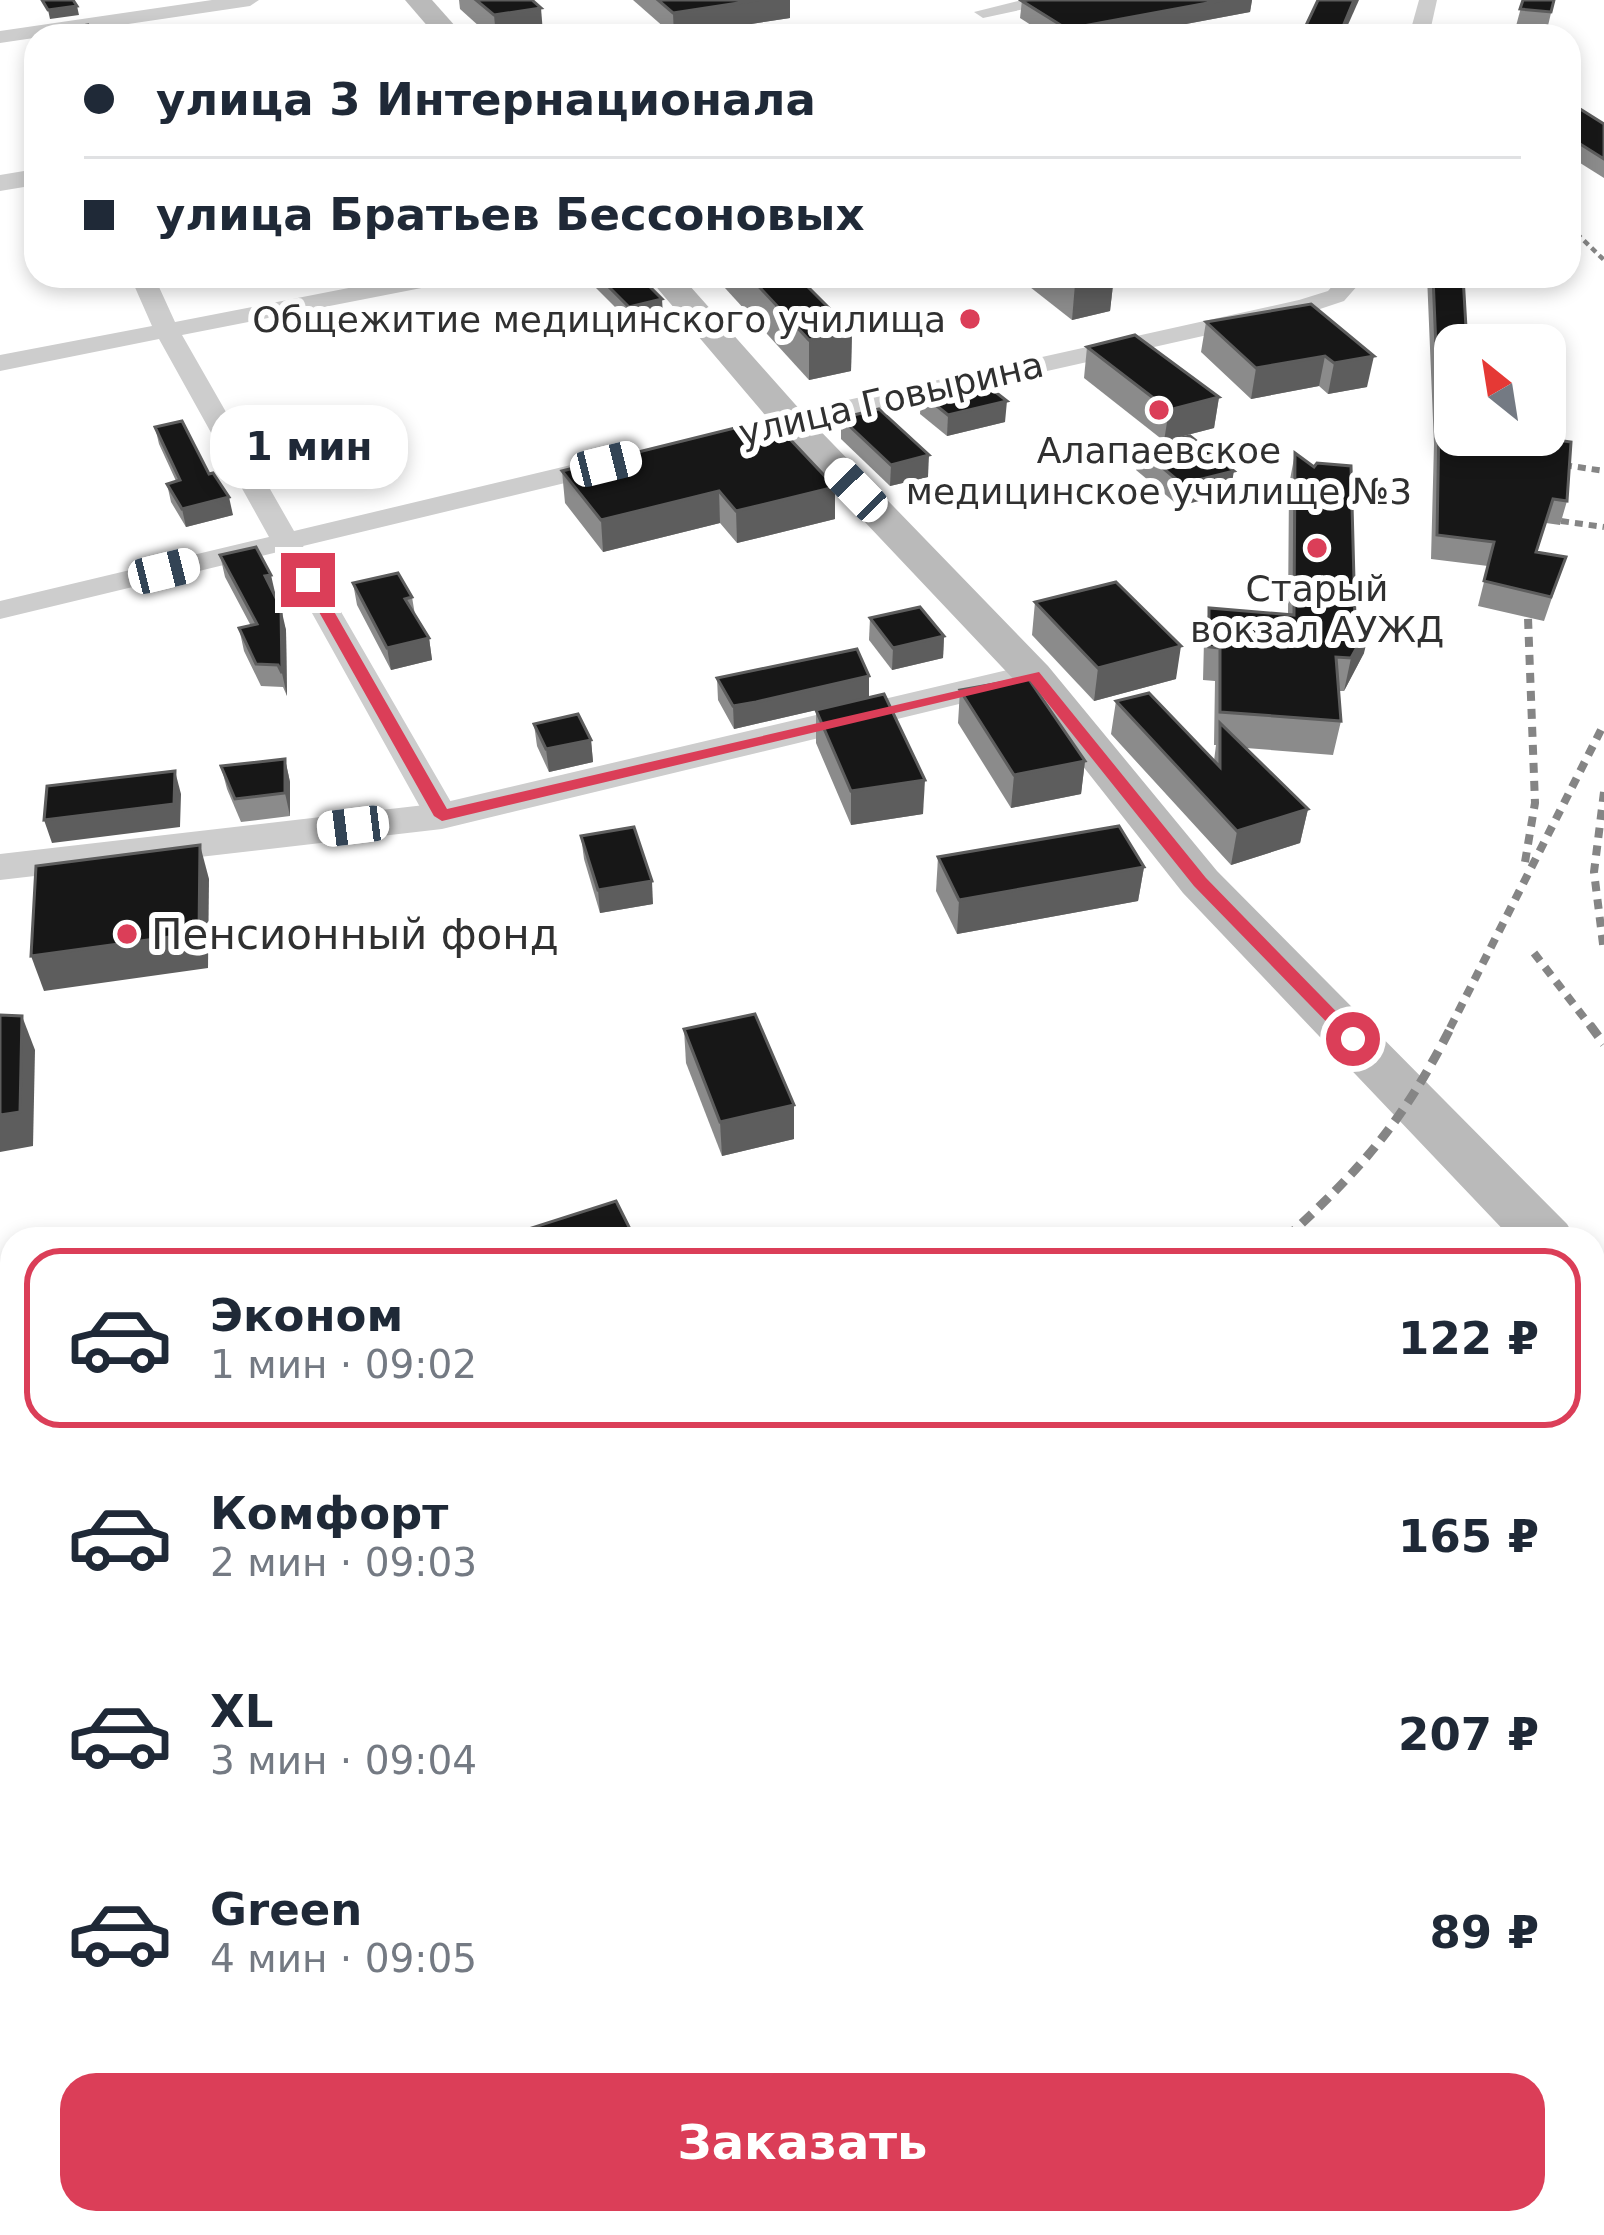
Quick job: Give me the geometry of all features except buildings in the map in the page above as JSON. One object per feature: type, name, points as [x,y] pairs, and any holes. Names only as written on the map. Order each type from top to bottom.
[{"type":"main road","points":[[418,0],[440,24]]},
{"type":"main road","points":[[674,288],[789,420],[1034,675],[1200,882],[1536,1227]]},
{"type":"street","points":[[29,24],[250,0]]},
{"type":"street","points":[[974,6],[1058,0]]},
{"type":"street","points":[[974,6],[1003,24]]},
{"type":"street","points":[[20,25],[24,33]]},
{"type":"street","points":[[0,37],[24,25]]},
{"type":"street","points":[[147,288],[167,331],[442,816]]},
{"type":"street","points":[[0,363],[385,288]]},
{"type":"street","name":"улица Говырина","points":[[721,437],[1305,306],[1336,296],[1343,288]]},
{"type":"street","points":[[0,610],[629,459]]},
{"type":"street","points":[[0,867],[442,816],[1034,675]]},
{"type":"railway","points":[[1581,238],[1604,260]]},
{"type":"railway","points":[[1564,465],[1604,471]]},
{"type":"railway","points":[[1561,521],[1604,527]]},
{"type":"railway","points":[[1525,862],[1535,803],[1528,618]]},
{"type":"railway","points":[[1450,1028],[1604,724]]},
{"type":"railway","points":[[1604,792],[1594,872],[1604,952]]},
{"type":"railway","points":[[1534,953],[1592,1028]]},
{"type":"railway","points":[[1297,1227],[1380,1141],[1452,1025]]},
{"type":"railway","points":[[1590,1025],[1604,1044]]},
{"type":"place","name":"Общежитие медицинского училища","points":[[970,319]]},
{"type":"place","name":"Алапаевское медицинское училище №3","points":[[1159,410]]},
{"type":"place","name":"Старый вокзал АУЖД","points":[[1317,548]]},
{"type":"place","name":"Пенсионный фонд","points":[[127,934]]},
{"type":"route","points":[[308,580],[442,816],[1034,675],[1200,882],[1353,1039]]}]
